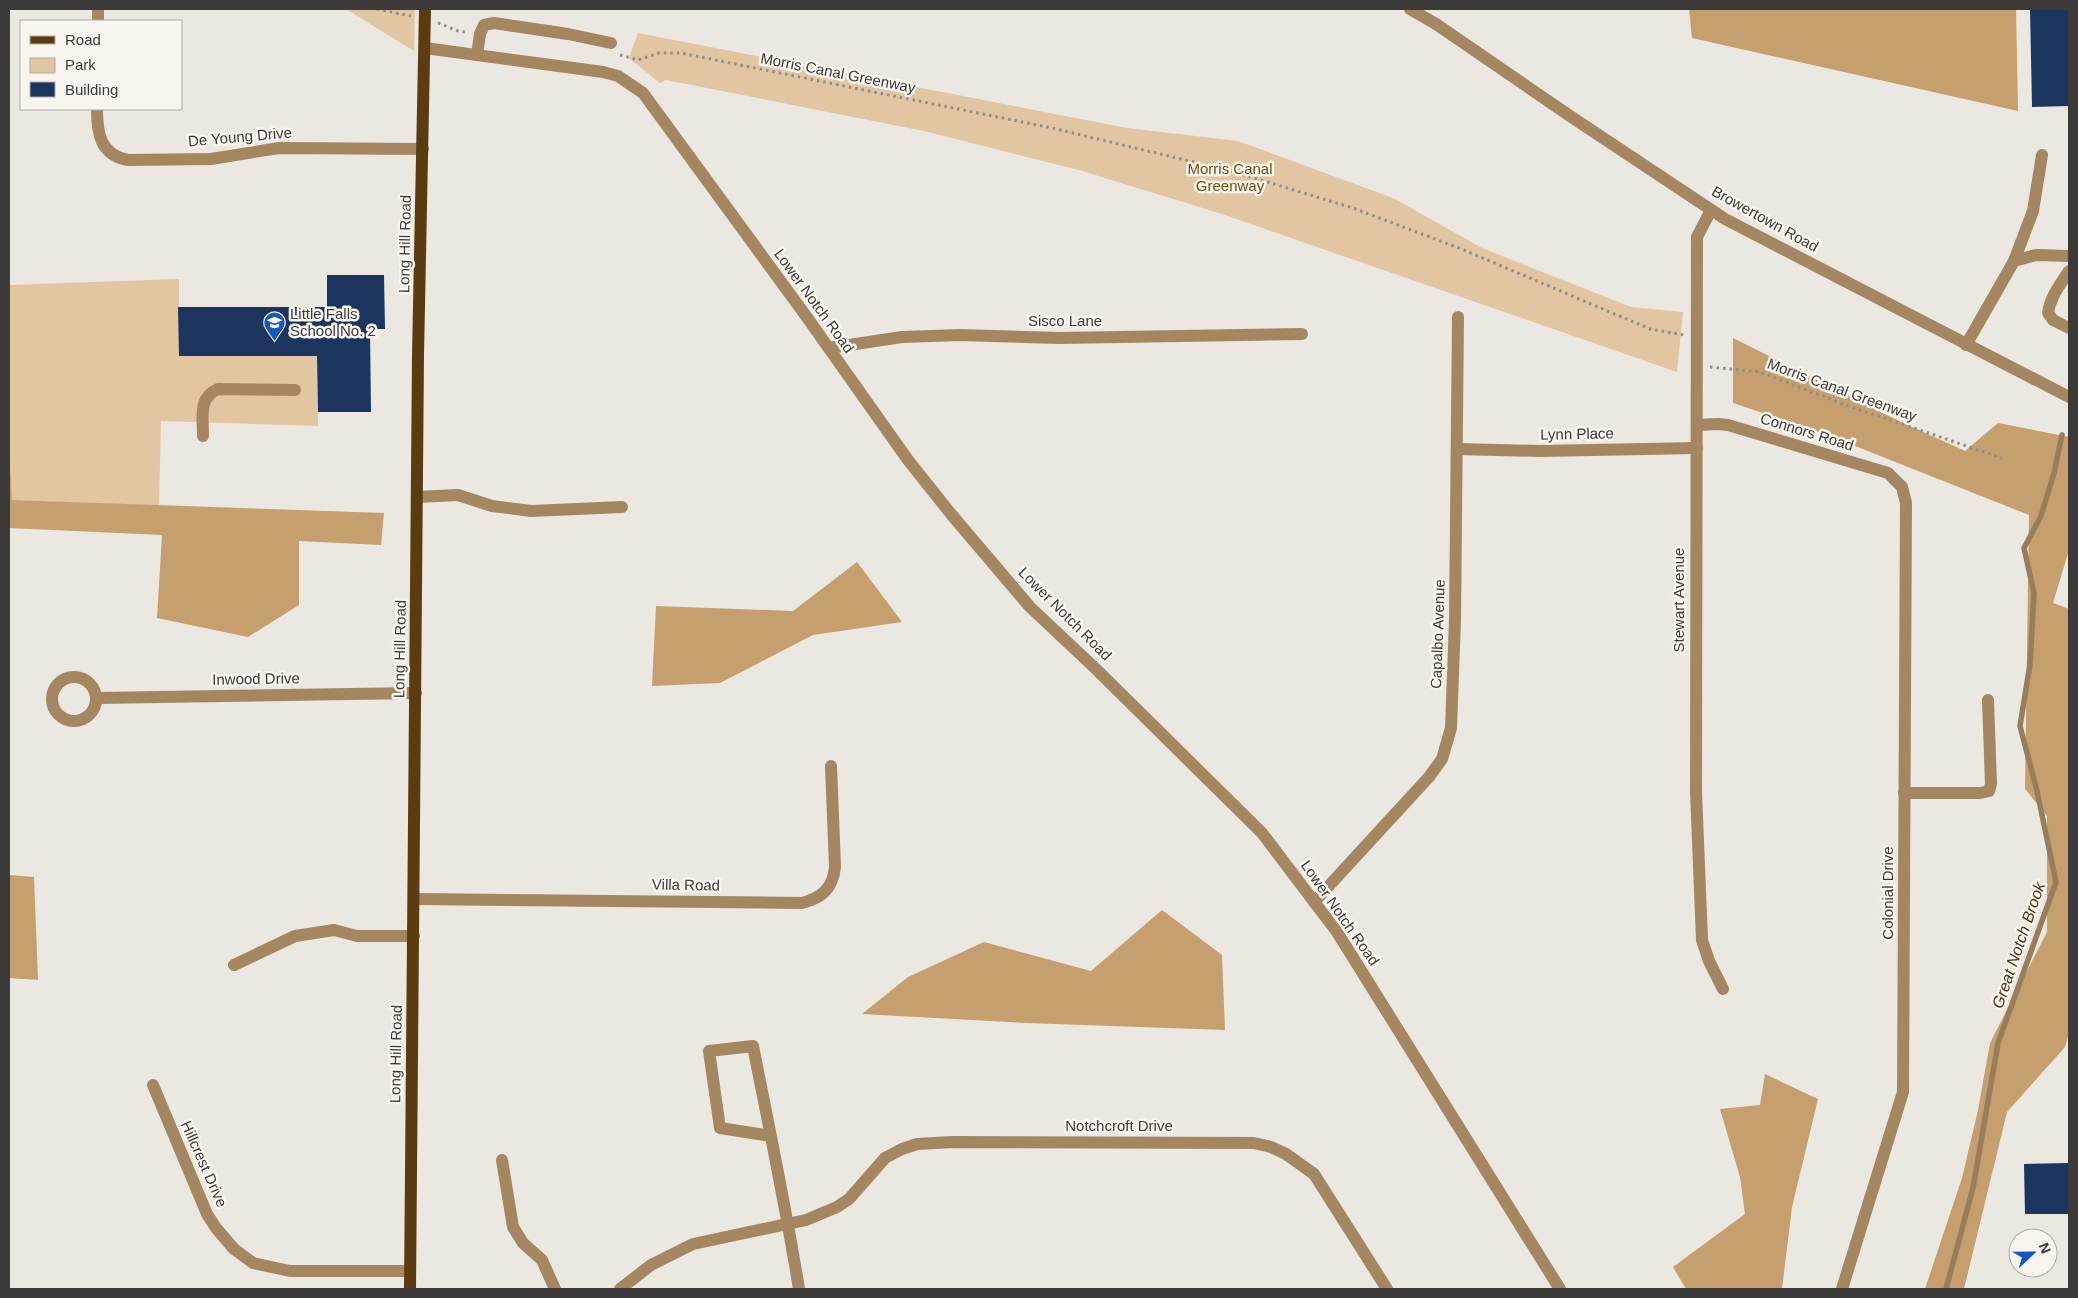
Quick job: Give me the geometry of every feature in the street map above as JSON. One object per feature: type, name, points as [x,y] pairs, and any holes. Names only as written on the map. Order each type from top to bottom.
[{"type":"main road","name":"Long Hill Road","points":[[410,1289],[417,497],[425,9]]},
{"type":"street","name":"Browertown Road","points":[[1410,9],[1436,24],[1711,210],[2069,398]]},
{"type":"street","points":[[477,55],[480,34],[484,25],[494,23],[568,34],[612,48]]},
{"type":"street","name":"Lower Notch Road","points":[[424,48],[603,72],[618,76],[643,93],[829,348],[908,460],[951,514],[1030,607],[1096,669],[1262,833],[1337,932],[1560,1289]]},
{"type":"street","name":"De Young Drive","points":[[97,110],[97,124],[103,144],[116,158],[128,160],[211,159],[278,148],[423,148]]},
{"type":"street","points":[[1966,345],[2014,261],[2033,211],[2042,155]]},
{"type":"street","name":"Stewart Avenue","points":[[1711,210],[1697,237],[1696,792],[1702,940],[1709,961],[1723,989]]},
{"type":"street","points":[[2014,261],[2036,255],[2069,256]]},
{"type":"street","points":[[2069,272],[2055,293],[2048,314],[2054,320],[2069,328]]},
{"type":"street","name":"Capalbo Avenue","points":[[1314,902],[1429,777],[1442,759],[1447,745],[1451,728],[1454,640],[1458,317]]},
{"type":"street","name":"Sisco Lane","points":[[829,348],[902,337],[960,335],[1060,338],[1302,334]]},
{"type":"street","points":[[203,436],[203,402],[209,393],[218,388],[295,390]]},
{"type":"street","name":"Connors Road","points":[[1697,425],[1728,425],[1879,470],[1888,473],[1902,487]]},
{"type":"street","name":"Lynn Place","points":[[1457,449],[1540,451],[1697,448]]},
{"type":"street","name":"Colonial Drive","points":[[1842,1289],[1903,1092],[1906,503],[1902,487]]},
{"type":"street","points":[[417,497],[458,496],[492,506],[532,511],[622,508]]},
{"type":"street","name":"Inwood Drive","points":[[96,698],[416,693]]},
{"type":"street","points":[[1904,793],[1980,794],[1989,791],[1991,784],[1988,700]]},
{"type":"street","name":"Villa Road","points":[[414,899],[792,903],[811,901],[824,892],[834,878],[831,766]]},
{"type":"street","points":[[234,965],[295,936],[334,930],[357,936],[414,936]]},
{"type":"street","points":[[771,1136],[720,1128],[709,1051],[753,1046],[771,1136],[788,1224],[799,1289]]},
{"type":"street","name":"Hillcrest Drive","points":[[153,1085],[207,1214],[234,1249],[253,1263],[290,1271],[410,1271]]},
{"type":"street","name":"Notchcroft Drive","points":[[620,1289],[650,1265],[693,1244],[806,1220],[837,1207],[849,1198],[885,1158],[917,1144],[953,1142],[1254,1143],[1271,1147],[1286,1154],[1314,1174],[1387,1289]]},
{"type":"street","points":[[502,1160],[513,1227],[523,1243],[542,1260],[555,1289]]},
{"type":"path","name":"Morris Canal Greenway","points":[[612,48],[638,60],[659,53],[681,53],[699,56],[1052,128],[1231,171],[1353,208],[1455,246],[1650,329],[1689,336],[1709,367],[1760,372],[1843,404],[2002,458]]},
{"type":"green space","points":[[346,9],[415,9],[414,51]]},
{"type":"green space","name":"Morris Canal Greenway","points":[[638,33],[1127,128],[1238,141],[1393,198],[1482,248],[1631,307],[1683,312],[1677,372],[1222,214],[1079,170],[924,131],[666,80],[660,83],[629,58]]},
{"type":"green space","points":[[179,279],[179,356],[317,356],[318,426],[161,421],[159,506],[12,500],[9,439],[9,285]]},
{"type":"shaded area","points":[[1689,9],[2016,9],[2018,111],[1692,38]]},
{"type":"shaded area","points":[[1733,338],[1899,421],[1965,451],[1998,423],[2069,437],[2069,550],[2053,603],[2069,609],[2069,1033],[2065,1047],[2007,1112],[1964,1289],[1925,1289],[1962,1178],[1978,1110],[1990,1043],[2047,932],[2047,816],[2025,789],[2029,515],[1825,434],[1733,403]]},
{"type":"shaded area","points":[[9,439],[12,500],[384,513],[381,545],[299,541],[299,605],[248,637],[157,618],[162,535],[9,528]]},
{"type":"shaded area","points":[[857,562],[902,622],[813,635],[720,683],[652,686],[656,606],[793,611]]},
{"type":"shaded area","points":[[9,875],[34,877],[38,980],[9,978]]},
{"type":"shaded area","points":[[1162,910],[1222,955],[1225,1030],[1027,1023],[862,1014],[908,977],[984,942],[1091,971]]},
{"type":"shaded area","points":[[1765,1074],[1818,1099],[1792,1207],[1782,1289],[1686,1289],[1673,1267],[1745,1214],[1740,1177],[1720,1109],[1760,1105]]},
{"type":"building","points":[[2030,9],[2069,9],[2069,106],[2032,107]]},
{"type":"building","name":"Little Falls School No. 2","points":[[327,275],[384,275],[385,329],[370,329],[371,412],[318,412],[317,356],[179,356],[178,307],[327,307]]},
{"type":"building","points":[[2069,1163],[2069,1214],[2025,1214],[2024,1164]]},
{"type":"waterway","name":"Great Notch Brook","points":[[1946,1289],[1973,1188],[1998,1043],[2056,882],[2037,791],[2020,726],[2030,664],[2034,593],[2024,548],[2041,516],[2054,473],[2062,435]]},
{"type":"place","name":"Little Falls School No. 2","points":[[274,342]]}]
